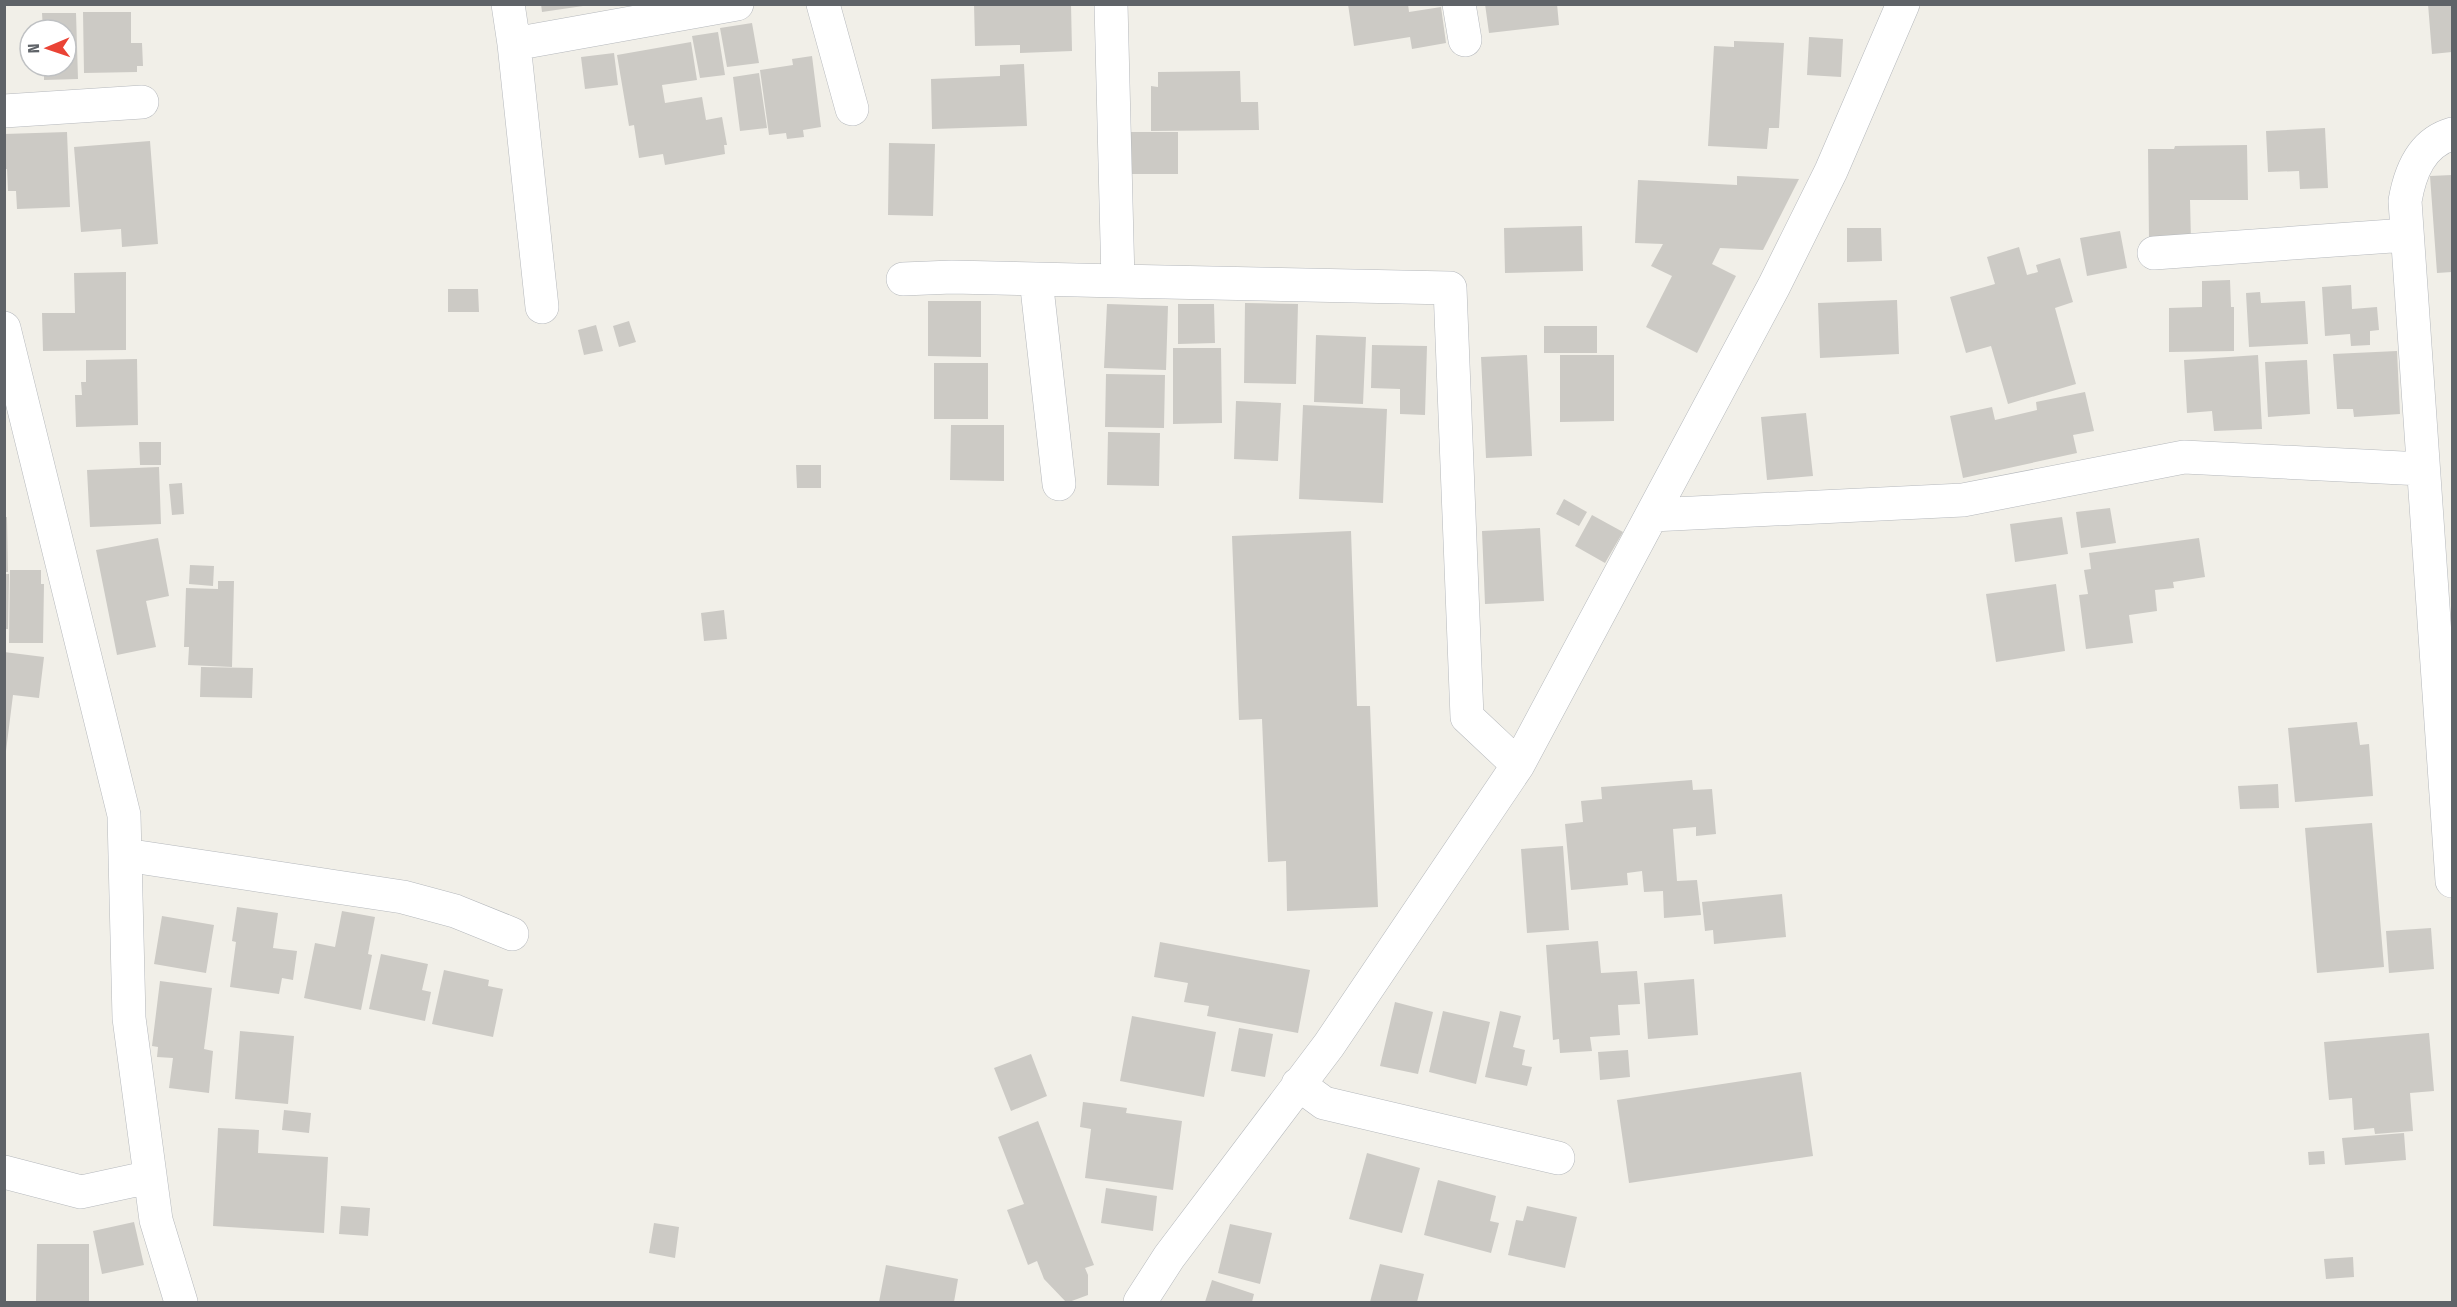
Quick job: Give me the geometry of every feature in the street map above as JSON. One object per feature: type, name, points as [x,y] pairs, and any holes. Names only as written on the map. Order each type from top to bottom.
[{"type":"street","points":[[508,4],[542,307]]},
{"type":"street","points":[[514,44],[737,4]]},
{"type":"street","points":[[823,4],[852,109]]},
{"type":"street","points":[[1111,4],[1118,281]]},
{"type":"street","points":[[1459,4],[1465,40]]},
{"type":"street","points":[[1140,1302],[1169,1257],[1329,1045],[1518,765],[1774,286],[1826,181],[1903,4]]},
{"type":"street","points":[[4,111],[142,102]]},
{"type":"street","points":[[2452,134],[2442,137],[2421,155],[2409,177],[2404,201],[2452,881]]},
{"type":"street","points":[[2154,253],[2406,235]]},
{"type":"street","points":[[903,279],[952,277],[1450,288],[1467,717],[1518,765]]},
{"type":"street","points":[[1036,279],[1059,484]]},
{"type":"street","points":[[4,327],[124,815],[129,1018],[156,1220],[181,1302]]},
{"type":"street","points":[[1652,515],[1963,500],[2184,457],[2422,469]]},
{"type":"street","points":[[125,855],[404,897],[454,911],[512,934]]},
{"type":"street","points":[[1298,1084],[1324,1103],[1558,1158]]},
{"type":"street","points":[[4,1172],[81,1192],[150,1177]]},
{"type":"building","points":[[541,4],[583,4],[583,6],[542,12]]},
{"type":"building","points":[[974,4],[1071,4],[1072,51],[1020,53],[1020,45],[975,46]]},
{"type":"building","points":[[1348,4],[1408,4],[1409,12],[1441,7],[1446,43],[1412,49],[1410,37],[1354,46]]},
{"type":"building","points":[[1485,4],[1557,4],[1559,25],[1489,33]]},
{"type":"building","points":[[2428,4],[2452,4],[2452,52],[2432,54]]},
{"type":"building","points":[[83,12],[131,12],[131,43],[142,43],[143,66],[137,66],[137,72],[84,73]]},
{"type":"building","points":[[42,13],[76,13],[76,18],[42,18]]},
{"type":"building","points":[[752,23],[759,63],[727,67],[720,28]]},
{"type":"building","points":[[718,32],[725,75],[700,78],[692,36]]},
{"type":"building","points":[[1809,37],[1843,39],[1841,77],[1807,75]]},
{"type":"building","points":[[1734,41],[1784,43],[1779,128],[1769,128],[1767,149],[1708,146],[1714,46],[1734,47]]},
{"type":"building","points":[[691,42],[697,80],[662,85],[665,103],[702,97],[706,120],[722,117],[727,145],[724,145],[725,154],[665,165],[663,154],[639,158],[634,125],[629,126],[617,55]]},
{"type":"building","points":[[614,53],[618,85],[585,89],[581,57]]},
{"type":"building","points":[[812,56],[821,127],[803,130],[804,137],[787,139],[786,133],[769,135],[760,70],[793,65],[792,59]]},
{"type":"building","points":[[1024,64],[1027,126],[932,129],[931,79],[1000,76],[1000,65]]},
{"type":"building","points":[[1240,71],[1241,102],[1258,102],[1259,130],[1151,131],[1151,86],[1158,87],[1158,72]]},
{"type":"building","points":[[759,73],[767,128],[740,131],[733,77]]},
{"type":"building","points":[[44,78],[78,78],[78,79],[44,80]]},
{"type":"building","points":[[2325,128],[2328,188],[2300,189],[2299,171],[2268,172],[2266,131]]},
{"type":"building","points":[[67,132],[70,207],[17,209],[16,191],[8,191],[7,169],[4,169],[4,134]]},
{"type":"building","points":[[1131,132],[1178,132],[1178,174],[1131,174]]},
{"type":"building","points":[[150,141],[158,244],[122,247],[121,229],[81,232],[74,147]]},
{"type":"building","points":[[889,143],[935,144],[933,216],[888,215]]},
{"type":"building","points":[[2247,145],[2248,200],[2190,200],[2191,241],[2149,241],[2148,149],[2174,149],[2175,146]]},
{"type":"building","points":[[2452,175],[2452,272],[2437,273],[2430,176]]},
{"type":"building","points":[[1737,176],[1799,179],[1763,250],[1720,248],[1712,264],[1736,276],[1697,353],[1646,327],[1672,276],[1651,266],[1663,244],[1635,243],[1638,180],[1737,185]]},
{"type":"building","points":[[1582,226],[1583,271],[1505,273],[1504,228]]},
{"type":"building","points":[[1847,228],[1881,228],[1882,261],[1847,262]]},
{"type":"building","points":[[2120,231],[2127,268],[2087,276],[2080,238]]},
{"type":"building","points":[[2019,247],[2027,275],[2038,272],[2036,265],[2060,258],[2073,302],[2055,308],[2076,384],[2008,404],[1991,346],[1966,353],[1950,297],[1995,284],[1987,257]]},
{"type":"building","points":[[126,272],[126,350],[43,351],[42,313],[75,313],[74,273]]},
{"type":"building","points":[[2230,280],[2231,307],[2234,307],[2234,351],[2169,352],[2169,308],[2202,307],[2202,281]]},
{"type":"building","points":[[2351,285],[2352,309],[2377,307],[2379,330],[2370,331],[2370,345],[2351,346],[2350,334],[2325,336],[2322,287]]},
{"type":"building","points":[[448,289],[478,289],[479,312],[448,312]]},
{"type":"building","points":[[2260,292],[2261,303],[2305,301],[2308,344],[2249,347],[2246,293]]},
{"type":"building","points":[[1897,300],[1899,354],[1820,358],[1818,303]]},
{"type":"building","points":[[928,301],[981,301],[981,357],[928,356]]},
{"type":"building","points":[[1245,303],[1298,304],[1296,384],[1244,383]]},
{"type":"building","points":[[1107,304],[1168,306],[1166,370],[1104,368]]},
{"type":"building","points":[[1178,304],[1214,304],[1215,343],[1178,344]]},
{"type":"building","points":[[629,321],[636,342],[619,347],[613,326]]},
{"type":"building","points":[[596,325],[603,351],[584,355],[578,330]]},
{"type":"building","points":[[1544,326],[1597,326],[1597,353],[1544,353]]},
{"type":"building","points":[[1316,335],[1366,337],[1363,404],[1314,402]]},
{"type":"building","points":[[1372,345],[1427,346],[1425,415],[1400,414],[1400,389],[1371,388]]},
{"type":"building","points":[[1173,348],[1221,348],[1222,423],[1173,424]]},
{"type":"building","points":[[2397,351],[2400,414],[2354,417],[2353,409],[2337,409],[2333,354]]},
{"type":"building","points":[[1527,355],[1532,456],[1486,458],[1481,357]]},
{"type":"building","points":[[1560,355],[1614,355],[1614,421],[1560,422]]},
{"type":"building","points":[[2258,355],[2262,429],[2214,431],[2212,411],[2187,413],[2184,360]]},
{"type":"building","points":[[137,359],[138,425],[76,427],[75,395],[82,395],[81,382],[86,382],[86,360]]},
{"type":"building","points":[[2307,360],[2310,414],[2268,417],[2265,362]]},
{"type":"building","points":[[934,363],[988,363],[988,419],[934,419]]},
{"type":"building","points":[[1106,374],[1165,375],[1164,428],[1105,427]]},
{"type":"building","points":[[2085,392],[2094,431],[2073,435],[2077,453],[1963,478],[1950,416],[1992,407],[1995,420],[2037,410],[2036,402]]},
{"type":"building","points":[[1236,401],[1281,403],[1278,461],[1234,459]]},
{"type":"building","points":[[1303,405],[1387,409],[1383,503],[1299,499]]},
{"type":"building","points":[[1806,413],[1813,476],[1767,480],[1761,417]]},
{"type":"building","points":[[951,425],[1004,425],[1004,481],[950,480]]},
{"type":"building","points":[[1108,432],[1160,433],[1159,486],[1107,485]]},
{"type":"building","points":[[139,442],[161,442],[161,465],[140,465]]},
{"type":"building","points":[[796,465],[821,465],[821,488],[797,488]]},
{"type":"building","points":[[159,467],[161,524],[90,527],[87,470]]},
{"type":"building","points":[[182,483],[184,514],[172,515],[169,484]]},
{"type":"building","points":[[1564,499],[1587,512],[1579,526],[1556,514]]},
{"type":"building","points":[[2110,508],[2116,543],[2081,548],[2076,512]]},
{"type":"building","points":[[1592,515],[1623,532],[1605,563],[1575,546]]},
{"type":"building","points":[[4,517],[7,517],[8,572],[4,572]]},
{"type":"building","points":[[2062,517],[2068,554],[2015,562],[2010,524]]},
{"type":"building","points":[[1540,528],[1544,601],[1485,604],[1482,531]]},
{"type":"building","points":[[1351,531],[1357,706],[1370,706],[1378,907],[1287,911],[1286,861],[1268,862],[1262,719],[1239,720],[1232,536]]},
{"type":"building","points":[[158,538],[169,596],[146,601],[156,647],[117,655],[96,550]]},
{"type":"building","points":[[2199,538],[2205,577],[2173,582],[2174,588],[2155,590],[2157,611],[2129,615],[2133,643],[2086,649],[2079,595],[2088,594],[2084,570],[2091,569],[2089,553]]},
{"type":"building","points":[[190,565],[214,566],[213,586],[189,584]]},
{"type":"building","points":[[10,570],[41,570],[41,584],[44,584],[43,643],[9,643]]},
{"type":"building","points":[[4,574],[9,574],[8,629],[4,629]]},
{"type":"building","points":[[218,581],[234,581],[232,667],[188,665],[189,647],[184,647],[186,588],[218,589]]},
{"type":"building","points":[[2056,584],[2065,651],[1996,662],[1986,594]]},
{"type":"building","points":[[724,610],[727,639],[704,641],[701,613]]},
{"type":"building","points":[[4,652],[44,657],[39,698],[13,695],[6,751]]},
{"type":"building","points":[[201,667],[253,668],[252,698],[200,697]]},
{"type":"building","points":[[2357,722],[2360,745],[2369,744],[2373,796],[2295,802],[2288,728]]},
{"type":"building","points":[[1692,780],[1693,790],[1712,789],[1716,834],[1696,836],[1696,827],[1673,829],[1677,881],[1697,880],[1701,915],[1664,918],[1663,891],[1644,892],[1642,871],[1627,873],[1628,885],[1571,890],[1565,824],[1583,822],[1581,801],[1602,799],[1601,787]]},
{"type":"building","points":[[2278,784],[2279,808],[2240,809],[2238,786]]},
{"type":"building","points":[[2372,823],[2384,967],[2317,973],[2305,828]]},
{"type":"building","points":[[1563,846],[1569,930],[1527,933],[1521,849]]},
{"type":"building","points":[[1782,894],[1786,937],[1714,944],[1713,930],[1705,931],[1702,902]]},
{"type":"building","points":[[237,907],[278,913],[273,948],[297,951],[293,980],[282,978],[279,994],[230,987],[236,942],[232,941]]},
{"type":"building","points":[[342,911],[375,917],[368,954],[372,955],[361,1010],[304,998],[315,943],[335,947]]},
{"type":"building","points":[[162,916],[214,925],[206,973],[154,964]]},
{"type":"building","points":[[2431,928],[2434,969],[2389,973],[2386,931]]},
{"type":"building","points":[[1598,941],[1601,973],[1637,971],[1640,1004],[1618,1005],[1620,1035],[1590,1037],[1592,1051],[1560,1053],[1559,1039],[1553,1040],[1546,945]]},
{"type":"building","points":[[1160,942],[1310,970],[1298,1033],[1207,1016],[1209,1006],[1184,1002],[1188,983],[1154,977]]},
{"type":"building","points":[[381,954],[428,964],[422,990],[431,992],[425,1021],[369,1009]]},
{"type":"building","points":[[444,970],[489,980],[488,986],[503,989],[493,1037],[432,1024]]},
{"type":"building","points":[[1694,979],[1698,1035],[1648,1039],[1644,983]]},
{"type":"building","points":[[160,981],[212,988],[204,1049],[213,1051],[209,1093],[169,1088],[173,1058],[157,1057],[158,1047],[152,1046]]},
{"type":"building","points":[[1395,1002],[1433,1012],[1418,1074],[1380,1066]]},
{"type":"building","points":[[1443,1011],[1490,1022],[1476,1084],[1429,1072]]},
{"type":"building","points":[[1500,1011],[1521,1016],[1513,1047],[1525,1050],[1522,1065],[1532,1067],[1527,1086],[1485,1077]]},
{"type":"building","points":[[1132,1016],[1216,1032],[1204,1097],[1120,1081]]},
{"type":"building","points":[[1239,1028],[1273,1034],[1265,1077],[1231,1071]]},
{"type":"building","points":[[240,1031],[294,1036],[288,1104],[235,1099]]},
{"type":"building","points":[[2429,1033],[2434,1091],[2410,1093],[2413,1131],[2375,1134],[2374,1128],[2354,1130],[2352,1098],[2329,1100],[2324,1042]]},
{"type":"building","points":[[1628,1050],[1630,1077],[1600,1080],[1598,1052]]},
{"type":"building","points":[[1031,1054],[1047,1096],[1011,1111],[994,1068]]},
{"type":"building","points":[[1801,1072],[1813,1156],[1629,1183],[1617,1100]]},
{"type":"building","points":[[1083,1102],[1127,1108],[1126,1113],[1182,1121],[1173,1190],[1085,1178],[1091,1129],[1080,1127]]},
{"type":"building","points":[[284,1110],[311,1113],[309,1133],[282,1130]]},
{"type":"building","points":[[1038,1121],[1094,1265],[1085,1268],[1088,1275],[1088,1295],[1069,1302],[1066,1302],[1044,1279],[1037,1261],[1028,1265],[1007,1210],[1024,1204],[998,1137]]},
{"type":"building","points":[[218,1128],[259,1130],[258,1153],[328,1157],[324,1233],[213,1226]]},
{"type":"building","points":[[2404,1133],[2406,1160],[2345,1165],[2342,1138]]},
{"type":"building","points":[[2324,1151],[2325,1164],[2309,1165],[2308,1152]]},
{"type":"building","points":[[1367,1153],[1420,1168],[1402,1233],[1349,1219]]},
{"type":"building","points":[[1438,1180],[1496,1196],[1490,1221],[1499,1223],[1491,1253],[1424,1235]]},
{"type":"building","points":[[1106,1188],[1157,1196],[1153,1231],[1101,1223]]},
{"type":"building","points":[[341,1206],[370,1208],[368,1236],[339,1234]]},
{"type":"building","points":[[1527,1206],[1577,1217],[1565,1268],[1508,1255],[1516,1220],[1523,1221]]},
{"type":"building","points":[[134,1222],[144,1265],[102,1274],[93,1231]]},
{"type":"building","points":[[654,1223],[679,1227],[675,1258],[649,1253]]},
{"type":"building","points":[[1230,1224],[1272,1233],[1260,1284],[1218,1273]]},
{"type":"building","points":[[37,1244],[89,1244],[89,1302],[36,1302]]},
{"type":"building","points":[[2353,1257],[2354,1277],[2326,1279],[2324,1259]]},
{"type":"building","points":[[1380,1264],[1424,1274],[1417,1302],[1370,1302]]},
{"type":"building","points":[[886,1265],[958,1279],[954,1302],[879,1302]]},
{"type":"building","points":[[1212,1280],[1254,1294],[1252,1302],[1205,1302]]}]
